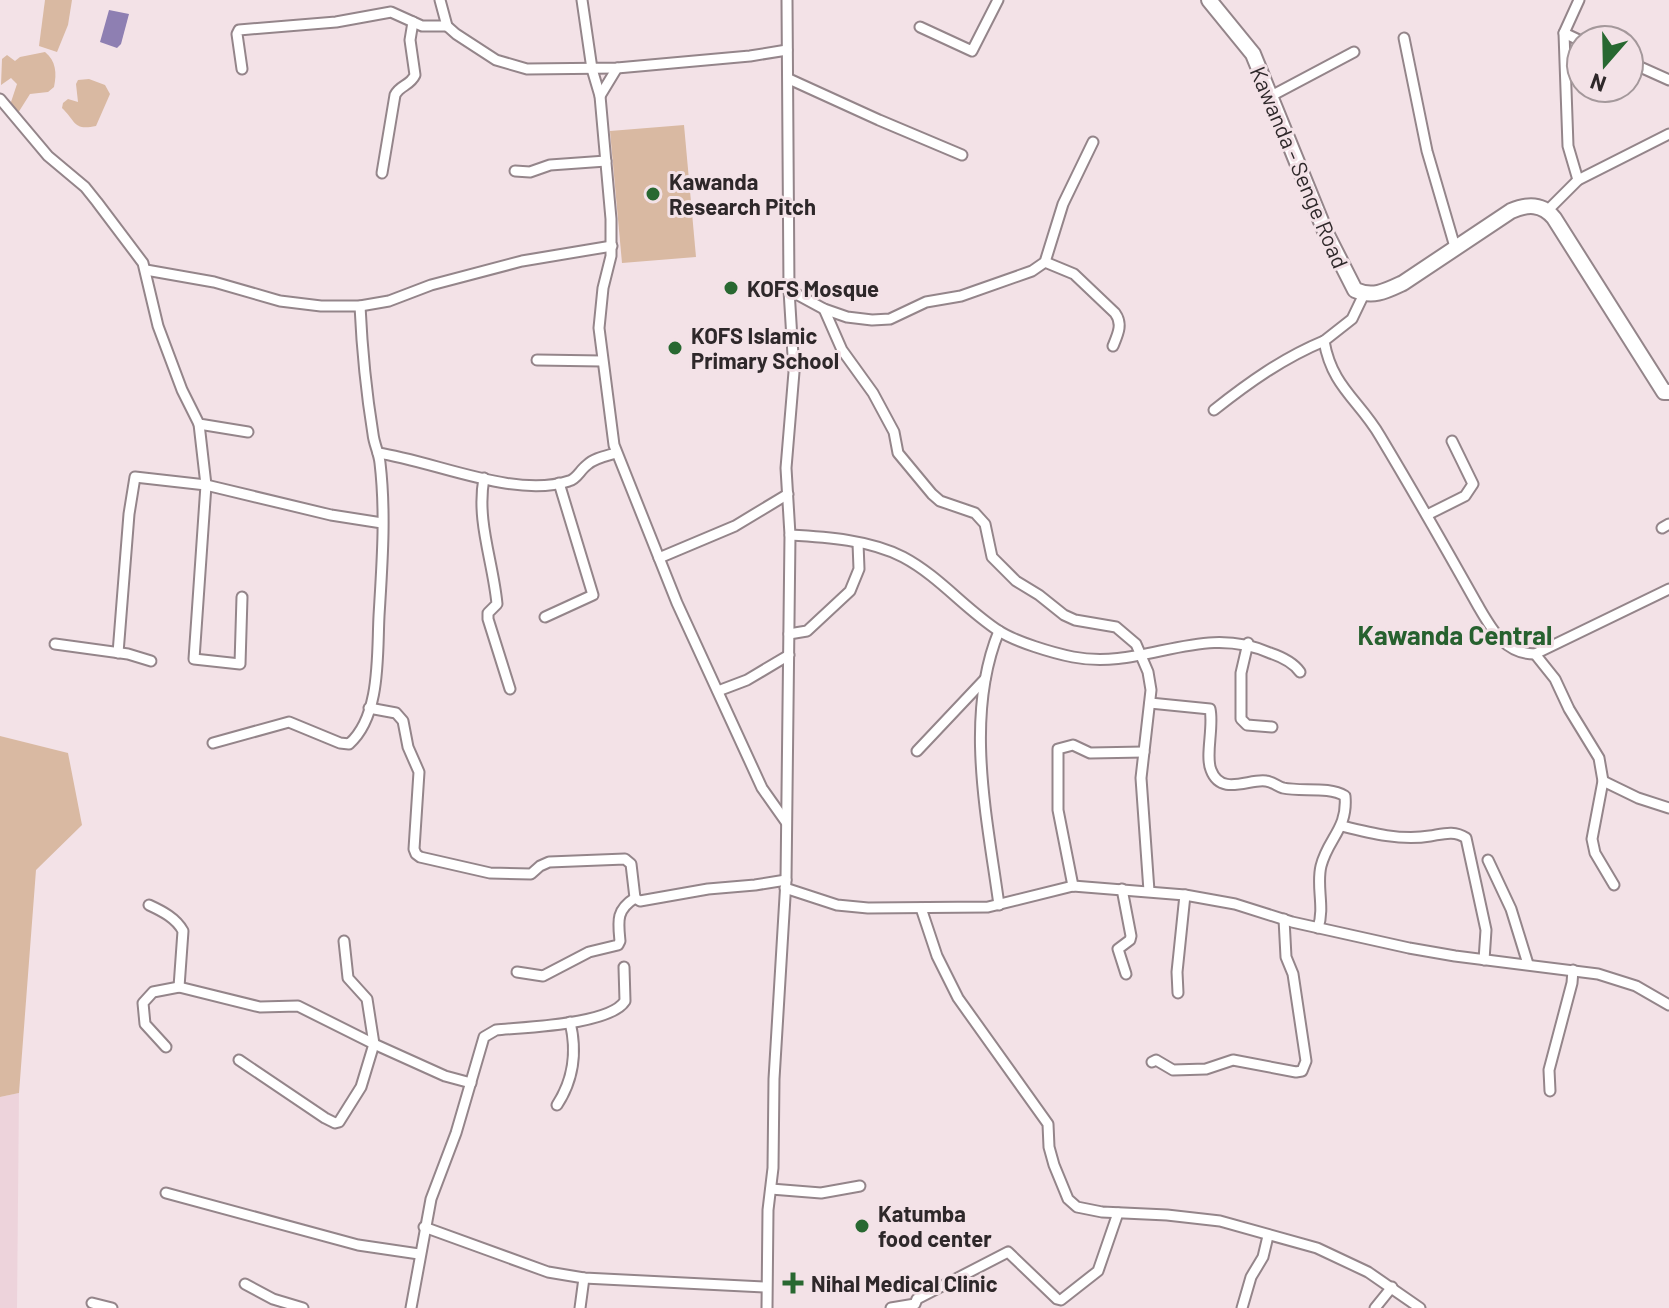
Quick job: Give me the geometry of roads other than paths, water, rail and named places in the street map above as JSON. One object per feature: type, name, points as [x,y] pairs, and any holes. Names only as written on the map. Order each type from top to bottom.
[{"type":"street","points":[[440,0],[447,26],[479,51],[513,67],[617,68],[787,50]]},
{"type":"street","points":[[582,0],[592,69],[600,96],[606,161],[612,246],[599,317],[602,361],[616,453],[659,558],[762,788],[786,822]]},
{"type":"street","points":[[767,1308],[786,884],[790,535],[786,468],[794,372],[789,290],[787,0]]},
{"type":"street","points":[[920,27],[972,51],[998,0]]},
{"type":"street","name":"Kawanda - Senge Road","points":[[1209,0],[1253,54],[1349,283],[1364,294]]},
{"type":"street","points":[[1578,180],[1568,146],[1564,33],[1579,0]]},
{"type":"street","points":[[242,69],[239,30],[323,23],[391,12],[430,27],[447,26]]},
{"type":"street","points":[[382,173],[395,95],[415,75],[410,40],[413,22]]},
{"type":"street","points":[[1404,38],[1427,151],[1455,247]]},
{"type":"street","points":[[1271,96],[1354,52]]},
{"type":"street","points":[[600,96],[617,68]]},
{"type":"street","points":[[1645,69],[1669,80]]},
{"type":"street","points":[[789,79],[962,155]]},
{"type":"street","points":[[0,99],[48,156],[85,187],[126,238],[146,270],[158,326],[182,390],[199,424],[206,485],[194,659],[240,664],[242,597]]},
{"type":"street","points":[[1548,210],[1578,180],[1669,134]]},
{"type":"street","points":[[789,290],[824,309],[863,320],[890,319],[926,302],[961,296],[1032,271],[1045,262],[1053,230],[1093,142]]},
{"type":"street","points":[[515,171],[530,172],[550,165],[606,161]]},
{"type":"street","points":[[1214,410],[1287,358],[1324,341],[1352,319],[1364,294],[1384,292],[1403,283],[1520,207],[1538,206],[1548,210],[1667,395]]},
{"type":"street","points":[[146,270],[214,282],[301,305],[360,306],[389,301],[431,285],[522,261],[612,246]]},
{"type":"street","points":[[1045,262],[1074,274],[1115,313],[1119,325],[1113,346]]},
{"type":"street","points":[[213,743],[292,722],[349,744],[360,731],[369,708],[378,658],[383,574],[382,523],[378,453],[373,438],[363,358],[360,306]]},
{"type":"street","points":[[824,309],[842,350],[873,393],[894,432],[898,453],[932,494],[940,501],[975,513],[985,524],[992,557],[1016,581],[1064,615],[1122,630],[1136,644],[1148,672],[1150,703],[1141,792],[1149,891]]},
{"type":"street","points":[[1324,341],[1338,382],[1372,423],[1493,631],[1507,645],[1523,654],[1535,654],[1669,589]]},
{"type":"street","points":[[537,360],[602,361]]},
{"type":"street","points":[[199,424],[248,432]]},
{"type":"street","points":[[1427,515],[1465,496],[1473,484],[1452,441]]},
{"type":"street","points":[[378,453],[402,456],[523,486],[573,479],[592,461],[616,453]]},
{"type":"street","points":[[118,653],[129,514],[135,477],[206,485],[331,515],[382,523]]},
{"type":"street","points":[[484,478],[481,513],[497,604],[488,613],[488,619],[510,689]]},
{"type":"street","points":[[545,617],[593,595],[559,483]]},
{"type":"street","points":[[659,558],[735,526],[788,494]]},
{"type":"street","points":[[790,535],[858,543],[889,551],[919,567],[999,631],[1070,657],[1120,659],[1216,641],[1248,643],[1281,657],[1300,672]]},
{"type":"street","points":[[789,634],[807,631],[850,591],[859,569],[858,543]]},
{"type":"street","points":[[999,631],[985,679],[982,706],[982,766],[999,905]]},
{"type":"street","points":[[1248,643],[1241,673],[1241,719],[1247,725],[1272,727]]},
{"type":"street","points":[[55,644],[151,661]]},
{"type":"street","points":[[1535,654],[1555,679],[1599,758],[1603,781],[1592,839],[1595,853],[1614,885]]},
{"type":"street","points":[[718,691],[747,680],[789,655]]},
{"type":"street","points":[[917,751],[985,679]]},
{"type":"street","points":[[1150,703],[1210,709],[1209,763],[1219,781],[1237,785],[1268,781],[1284,788],[1340,794],[1345,799],[1342,826],[1320,869],[1322,904],[1318,928]]},
{"type":"street","points":[[369,708],[396,713],[403,721],[408,747],[419,772],[414,849],[417,855],[508,875],[531,874],[549,862],[625,859],[631,864],[635,898]]},
{"type":"street","points":[[1073,886],[1058,810],[1058,749],[1073,745],[1090,753],[1144,752]]},
{"type":"street","points":[[1603,781],[1638,798],[1669,808]]},
{"type":"street","points":[[1342,826],[1405,838],[1451,833],[1466,838],[1486,930],[1484,960]]},
{"type":"street","points":[[1488,860],[1511,909],[1528,964]]},
{"type":"street","points":[[635,898],[640,901],[708,889],[786,884],[837,905],[921,908],[999,905],[1073,886],[1149,891],[1235,904],[1318,928],[1409,948],[1573,970],[1617,979],[1669,1005]]},
{"type":"street","points":[[1122,889],[1131,936],[1118,949],[1126,974]]},
{"type":"street","points":[[1178,993],[1177,972],[1185,895]]},
{"type":"street","points":[[517,972],[543,976],[589,952],[618,945],[618,916],[623,907],[635,898]]},
{"type":"street","points":[[149,905],[179,923],[183,931],[179,987]]},
{"type":"street","points":[[921,908],[937,956],[953,989],[1048,1124],[1049,1147],[1068,1199],[1077,1207],[1118,1213],[1194,1217],[1241,1226],[1317,1248],[1368,1272],[1420,1308]]},
{"type":"street","points":[[1152,1062],[1156,1060],[1173,1070],[1206,1069],[1233,1060],[1296,1072],[1305,1068],[1293,974],[1286,957],[1284,919]]},
{"type":"street","points":[[239,1060],[337,1123],[361,1087],[374,1044],[367,999],[353,986],[346,971],[344,941]]},
{"type":"street","points":[[411,1308],[431,1199],[456,1133],[480,1045],[488,1034],[592,1019],[622,1006],[625,1001],[624,967]]},
{"type":"street","points":[[1550,1091],[1549,1070],[1573,970]]},
{"type":"street","points":[[166,1047],[145,1024],[143,1003],[153,992],[179,987],[260,1007],[298,1006],[445,1076],[471,1083]]},
{"type":"street","points":[[557,1105],[568,1085],[575,1054],[570,1022]]},
{"type":"street","points":[[771,1189],[809,1193],[860,1186]]},
{"type":"street","points":[[166,1193],[358,1245],[419,1254]]},
{"type":"street","points":[[891,1308],[916,1306],[917,1299],[1008,1252],[1057,1299],[1066,1298],[1098,1271],[1118,1213]]},
{"type":"street","points":[[424,1227],[548,1272],[584,1278],[766,1287]]},
{"type":"street","points":[[1242,1308],[1251,1277],[1263,1257],[1268,1236]]},
{"type":"street","points":[[580,1308],[584,1278]]},
{"type":"street","points":[[245,1284],[273,1299],[303,1308]]},
{"type":"street","points":[[1375,1308],[1392,1287]]},
{"type":"street","points":[[92,1303],[112,1308]]},
{"type":"place","name":"Kawanda Research Pitch","points":[[653,194]]},
{"type":"place","name":"KOFS Mosque","points":[[731,288]]},
{"type":"place","name":"KOFS Islamic Primary School","points":[[675,348]]},
{"type":"place","name":"Katumba food center","points":[[862,1226]]},
{"type":"place","name":"Nihal Medical Clinic","points":[[793,1283]]},
{"type":"district","name":"Kawanda Central","points":[[1455,634]]}]
